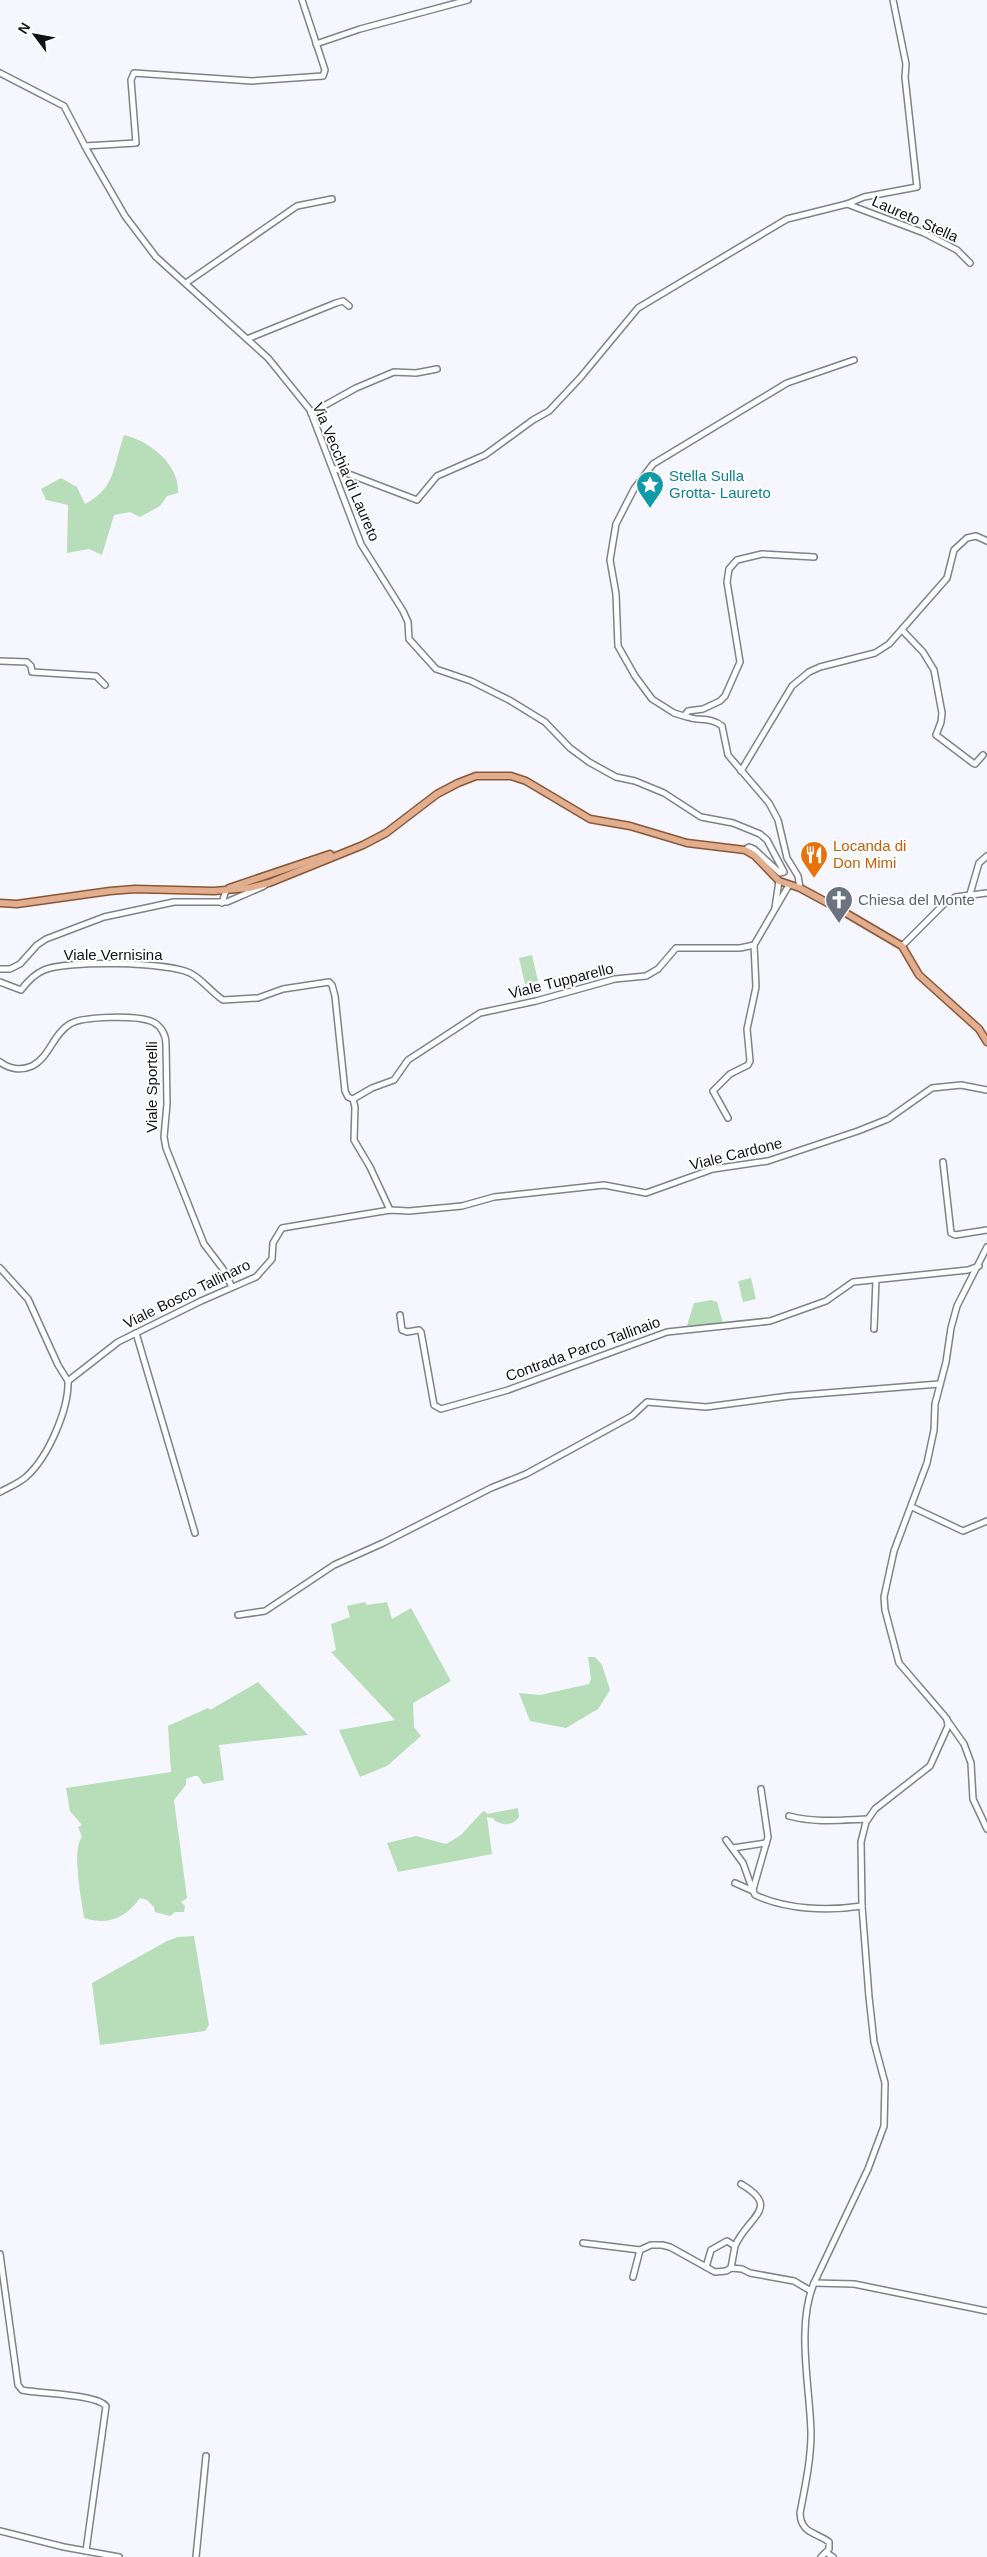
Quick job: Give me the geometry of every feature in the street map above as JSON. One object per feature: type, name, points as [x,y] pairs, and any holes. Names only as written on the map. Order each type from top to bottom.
[{"type":"main road","points":[[0,904],[17,904],[135,889],[234,890],[269,883],[374,839],[394,827],[437,794],[458,783],[476,776],[493,774],[511,776],[526,781],[590,819],[630,826],[687,843],[745,850],[764,864],[779,881],[789,886],[800,888],[902,946],[919,975],[979,1029],[987,1042]]},
{"type":"main road","points":[[226,890],[232,886],[257,880],[374,839]]},
{"type":"street","points":[[85,146],[136,143],[132,80],[134,73],[252,81],[321,77],[325,74],[325,70],[302,0]]},
{"type":"street","points":[[316,44],[360,29],[468,0]]},
{"type":"street","points":[[333,468],[417,500],[437,476],[485,455],[533,420],[549,411],[580,378],[638,308],[787,219],[846,204],[864,197],[917,187],[905,78],[906,64],[893,0]]},
{"type":"street","name":"Via Vecchia di Laureto","points":[[0,73],[64,106],[85,146],[142,240],[156,257],[268,358],[311,413],[361,544],[408,622],[409,639],[436,669],[470,681],[545,722],[577,753],[616,777],[635,781],[664,793],[701,817],[733,824],[760,834],[767,840],[784,872],[780,873],[754,849],[749,847],[745,850]]},
{"type":"street","points":[[186,283],[297,206],[332,199]]},
{"type":"street","name":"Laureto Stella","points":[[846,204],[924,234],[957,250],[970,263]]},
{"type":"street","points":[[247,339],[343,301],[349,306]]},
{"type":"street","points":[[800,888],[798,876],[787,858],[778,820],[765,798],[728,755],[722,726],[713,720],[687,718],[674,713],[652,699],[631,670],[618,646],[616,594],[610,560],[616,524],[634,489],[653,464],[787,383],[854,360]]},
{"type":"street","points":[[311,413],[356,388],[394,372],[416,373],[437,369]]},
{"type":"street","points":[[741,771],[792,686],[809,672],[820,667],[882,650],[947,578],[954,550],[960,543],[976,536],[987,541]]},
{"type":"street","points":[[687,718],[685,715],[688,711],[710,706],[725,696],[740,662],[727,582],[730,569],[737,560],[762,554],[814,557]]},
{"type":"street","points":[[902,630],[923,652],[934,670],[942,713],[936,735],[972,763],[975,764],[982,755]]},
{"type":"street","points":[[0,661],[27,662],[31,666],[32,672],[96,676],[105,685]]},
{"type":"street","points":[[970,894],[979,863],[987,856]]},
{"type":"street","points":[[774,913],[779,881]]},
{"type":"street","points":[[0,969],[10,969],[20,964],[46,939],[104,918],[174,902],[194,900],[222,903],[269,883]]},
{"type":"street","points":[[728,1118],[713,1091],[730,1074],[748,1065],[750,1061],[747,1029],[756,987],[754,945],[789,886]]},
{"type":"street","points":[[222,903],[226,890]]},
{"type":"street","points":[[234,890],[234,898]]},
{"type":"street","points":[[902,946],[944,904],[955,897],[987,893]]},
{"type":"street","name":"Viale Tupparello","points":[[353,1099],[394,1080],[408,1060],[480,1013],[536,1001],[615,979],[646,976],[658,968],[676,948],[740,948],[754,945]]},
{"type":"street","name":"Viale Vernisina","points":[[0,982],[21,990],[27,982],[45,970],[69,964],[152,965],[190,973],[222,1000],[258,998],[283,989],[325,981],[332,984],[338,1021],[342,1077],[345,1091],[348,1097],[353,1099]]},
{"type":"street","name":"Viale Sportelli","points":[[0,1062],[6,1067],[16,1069],[31,1067],[40,1061],[63,1029],[79,1020],[138,1018],[154,1022],[166,1037],[167,1104],[164,1137],[166,1148],[204,1244],[223,1269],[232,1287]]},
{"type":"street","name":"Viale Cardone","points":[[390,1210],[410,1211],[462,1206],[494,1197],[604,1185],[646,1192],[661,1189],[714,1170],[768,1161],[888,1119],[932,1088],[961,1085],[987,1090]]},
{"type":"street","points":[[353,1099],[355,1107],[354,1140],[370,1167],[390,1210]]},
{"type":"street","points":[[943,1162],[951,1233],[956,1235],[987,1230]]},
{"type":"street","name":"Viale Bosco Tallinaro","points":[[68,1381],[118,1342],[256,1276],[272,1259],[273,1243],[282,1228],[390,1210]]},
{"type":"street","points":[[987,1247],[957,1306],[939,1384],[929,1455],[887,1576],[885,1610],[894,1646],[904,1670],[964,1744],[971,1763],[973,1799],[987,1829]]},
{"type":"street","name":"Contrada Parco Tallinaio","points":[[400,1315],[402,1330],[407,1332],[420,1330],[421,1332],[434,1405],[441,1409],[508,1390],[667,1332],[770,1321],[819,1304],[853,1282],[968,1270],[979,1266]]},
{"type":"street","points":[[0,1270],[28,1299],[58,1365],[68,1381],[65,1409],[42,1458],[27,1477],[0,1492]]},
{"type":"street","points":[[874,1329],[876,1280]]},
{"type":"street","points":[[136,1332],[194,1533]]},
{"type":"street","points":[[238,1615],[264,1611],[334,1565],[383,1543],[491,1488],[526,1474],[632,1416],[647,1402],[706,1407],[789,1396],[939,1384]]},
{"type":"street","points":[[912,1507],[963,1531],[987,1521]]},
{"type":"street","points":[[821,2557],[826,2553],[829,2542],[807,2532],[800,2520],[810,2449],[806,2319],[814,2283],[868,2169],[884,2126],[886,2098],[871,2019],[862,1906],[861,1842],[868,1819],[875,1809],[930,1766],[947,1731],[946,1720]]},
{"type":"street","points":[[752,1891],[766,1843],[768,1828],[762,1789]]},
{"type":"street","points":[[789,1816],[802,1820],[828,1821],[868,1819]]},
{"type":"street","points":[[726,1840],[743,1864],[752,1891]]},
{"type":"street","points":[[733,1848],[766,1843]]},
{"type":"street","points":[[735,1883],[760,1897],[800,1906],[826,1910],[862,1906]]},
{"type":"street","points":[[731,2268],[735,2246],[761,2209],[761,2200],[758,2194],[741,2184]]},
{"type":"street","points":[[706,2266],[709,2253],[716,2246],[727,2241],[735,2246]]},
{"type":"street","points":[[584,2243],[640,2250],[651,2245],[670,2247],[719,2273],[731,2268],[794,2281],[811,2291]]},
{"type":"street","points":[[633,2277],[640,2250]]},
{"type":"street","points":[[0,2254],[18,2385],[22,2390],[42,2394],[84,2397],[102,2401],[106,2406],[86,2551]]},
{"type":"street","points":[[814,2283],[854,2284],[987,2311]]},
{"type":"street","points":[[196,2557],[206,2456]]},
{"type":"street","points":[[0,2531],[119,2557]]},
{"type":"street","points":[[826,2553],[833,2557]]},
{"type":"green space","points":[[124,435],[144,443],[162,456],[174,473],[178,493],[167,496],[160,506],[140,517],[130,512],[114,515],[102,555],[89,549],[67,553],[68,505],[46,500],[41,489],[61,478],[77,487],[85,504],[95,498],[103,491],[112,475]]},
{"type":"green space","points":[[532,955],[538,981],[525,984],[519,958]]},
{"type":"green space","points":[[751,1278],[756,1299],[743,1302],[738,1281]]},
{"type":"green space","points":[[711,1300],[717,1302],[723,1323],[686,1329],[694,1303]]},
{"type":"green space","points":[[365,1602],[367,1605],[387,1602],[392,1619],[411,1608],[451,1681],[413,1703],[414,1727],[421,1736],[387,1766],[360,1777],[339,1730],[395,1720],[331,1652],[336,1650],[331,1624],[350,1617],[347,1606]]},
{"type":"green space","points":[[588,1657],[595,1657],[602,1665],[610,1690],[598,1709],[566,1728],[530,1721],[519,1693],[540,1695],[589,1684],[591,1679]]},
{"type":"green space","points":[[258,1682],[308,1735],[219,1745],[224,1780],[203,1784],[198,1776],[186,1779],[186,1785],[174,1800],[187,1898],[181,1902],[185,1906],[184,1912],[175,1912],[170,1916],[155,1912],[154,1907],[147,1900],[140,1898],[129,1911],[115,1918],[100,1921],[84,1918],[77,1864],[77,1853],[82,1837],[78,1827],[82,1825],[70,1811],[66,1788],[171,1772],[168,1726],[208,1708],[210,1710]]},
{"type":"green space","points":[[518,1808],[519,1817],[511,1823],[500,1823],[493,1818],[487,1817],[492,1854],[398,1872],[387,1843],[416,1836],[446,1844],[461,1835],[482,1812],[485,1811],[487,1814]]},
{"type":"green space","points":[[194,1936],[209,2025],[205,2031],[100,2045],[92,1983],[167,1941],[178,1937]]},
{"type":"place","name":"Stella Sulla Grotta- Laureto","points":[[650,509]]},
{"type":"place","name":"Locanda di Don Mimi","points":[[814,879]]},
{"type":"place","name":"Chiesa del Monte","points":[[839,924]]}]
